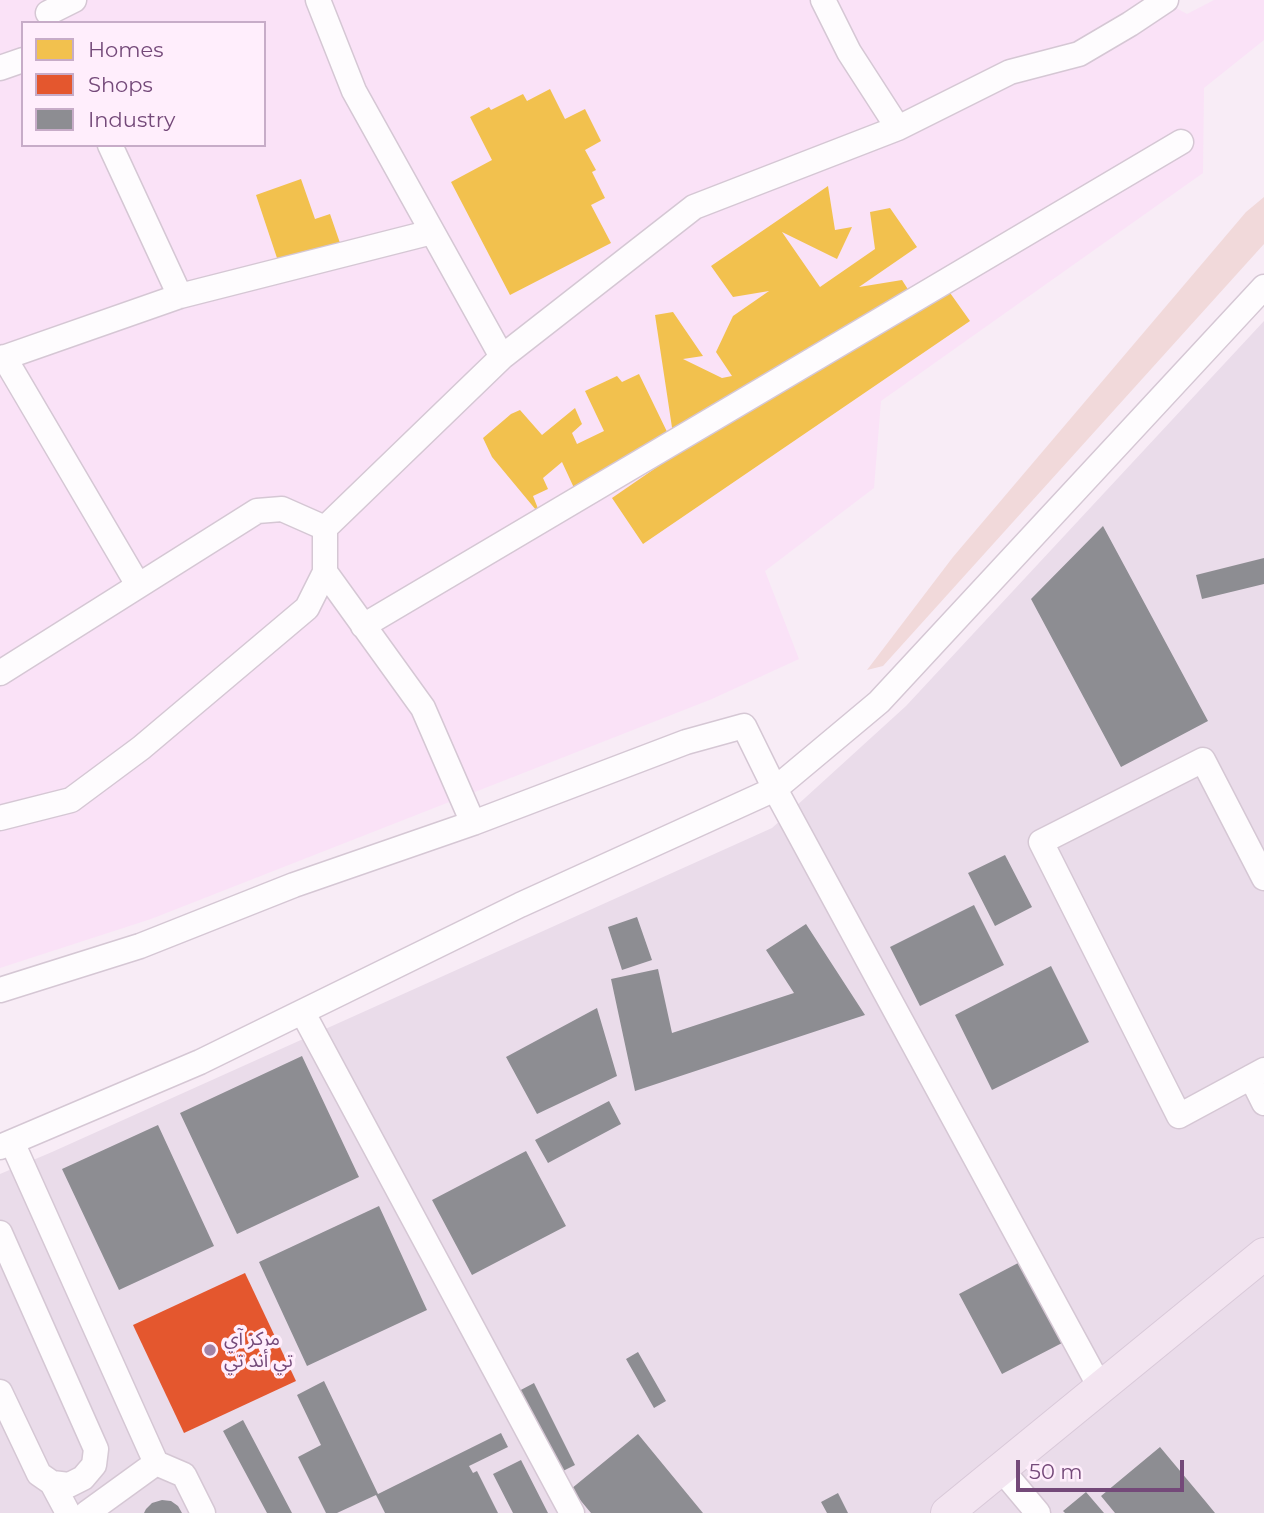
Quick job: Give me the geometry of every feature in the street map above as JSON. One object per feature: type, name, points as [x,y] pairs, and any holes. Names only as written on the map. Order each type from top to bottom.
[{"type":"main road","points":[[947,1513],[1264,1254]]},
{"type":"street","points":[[47,12],[74,0]]},
{"type":"street","points":[[318,0],[354,91],[502,356]]},
{"type":"street","points":[[823,0],[849,52],[898,128]]},
{"type":"street","points":[[0,818],[71,800],[141,748],[306,608],[325,572],[325,528],[502,356],[694,207],[898,128],[1010,72],[1079,54],[1166,0]]},
{"type":"street","points":[[0,68],[21,61]]},
{"type":"street","points":[[363,626],[1181,142]]},
{"type":"street","points":[[111,147],[180,296]]},
{"type":"street","points":[[138,584],[2,358],[180,296],[432,232]]},
{"type":"street","points":[[202,1513],[184,1475],[156,1463],[6,1144],[200,1062],[520,905],[775,789],[879,702],[1264,287]]},
{"type":"street","points":[[0,673],[257,511],[282,509],[325,528]]},
{"type":"street","points":[[325,572],[423,708],[473,823]]},
{"type":"street","points":[[0,990],[140,946],[293,884],[473,823],[686,742],[744,726],[775,789],[1100,1388]]},
{"type":"street","points":[[1264,878],[1203,760],[1041,842],[1179,1116],[1258,1073],[1264,1103]]},
{"type":"street","points":[[303,1013],[572,1513]]},
{"type":"street","points":[[0,1233],[96,1449],[93,1465],[83,1478],[69,1485],[52,1483]]},
{"type":"street","points":[[0,1392],[39,1474],[52,1483],[68,1513]]},
{"type":"street","points":[[87,1513],[156,1463]]},
{"type":"street","points":[[1001,1469],[1038,1513]]},
{"type":"shaded area","points":[[0,0],[1162,0],[1187,14],[1214,0],[1264,0],[1264,40],[1204,88],[1203,173],[881,401],[874,488],[765,571],[799,659],[712,699],[151,919],[0,968]]},
{"type":"shaded area","points":[[1264,197],[1264,244],[883,666],[867,670],[953,557],[1246,212]]},
{"type":"shaded area","points":[[1264,321],[1264,1513],[0,1513],[0,1174],[772,828],[906,706]]},
{"type":"building: Homes","points":[[550,89],[565,119],[585,109],[601,141],[585,150],[596,170],[592,172],[605,198],[591,205],[611,243],[510,295],[451,182],[492,160],[470,117],[523,94],[527,101]]},
{"type":"building: Homes","points":[[301,179],[315,219],[330,214],[340,243],[279,264],[256,195]]},
{"type":"building: Homes","points":[[828,186],[835,230],[852,227],[837,259],[782,232],[820,287],[875,249],[870,212],[890,208],[917,247],[859,287],[902,280],[916,302],[943,283],[970,321],[643,544],[612,498],[676,454],[655,315],[673,312],[703,356],[683,359],[722,378],[732,376],[716,352],[733,316],[769,291],[733,297],[711,266]]},
{"type":"building: Homes","points":[[639,374],[671,440],[575,490],[562,462],[543,478],[548,489],[533,496],[541,516],[492,457],[483,438],[511,414],[520,410],[542,435],[575,408],[582,424],[572,433],[577,444],[604,431],[585,391],[617,376],[622,382]]},
{"type":"building: Shops","points":[[245,1273],[296,1381],[184,1433],[133,1325]]},
{"type":"building: Industry","points":[[1103,526],[1208,721],[1121,767],[1031,599]]},
{"type":"building: Industry","points":[[1264,558],[1264,584],[1202,599],[1196,575]]},
{"type":"building: Industry","points":[[1005,855],[1032,907],[995,926],[968,873]]},
{"type":"building: Industry","points":[[974,905],[1004,965],[920,1006],[890,947]]},
{"type":"building: Industry","points":[[637,917],[652,960],[622,970],[608,927]]},
{"type":"building: Industry","points":[[806,924],[865,1015],[635,1091],[611,979],[658,969],[672,1033],[794,993],[766,950]]},
{"type":"building: Industry","points":[[1051,966],[1089,1042],[992,1090],[955,1015]]},
{"type":"building: Industry","points":[[597,1008],[617,1076],[537,1114],[506,1057]]},
{"type":"building: Industry","points":[[302,1056],[359,1177],[237,1234],[180,1113]]},
{"type":"building: Industry","points":[[609,1101],[621,1124],[548,1163],[535,1140]]},
{"type":"building: Industry","points":[[158,1125],[214,1246],[119,1290],[62,1169]]},
{"type":"building: Industry","points":[[526,1151],[566,1226],[472,1275],[432,1200]]},
{"type":"building: Industry","points":[[379,1206],[427,1310],[307,1366],[259,1262]]},
{"type":"building: Industry","points":[[1020,1262],[1062,1343],[1002,1374],[959,1294]]},
{"type":"building: Industry","points":[[638,1352],[666,1401],[654,1408],[626,1359]]},
{"type":"building: Industry","points":[[324,1381],[378,1494],[501,1433],[508,1447],[469,1466],[473,1473],[477,1471],[498,1513],[385,1513],[376,1495],[337,1513],[326,1513],[298,1457],[321,1445],[297,1395]]},
{"type":"building: Industry","points":[[534,1383],[575,1465],[557,1474],[517,1392]]},
{"type":"building: Industry","points":[[243,1420],[292,1513],[267,1513],[223,1431]]},
{"type":"building: Industry","points":[[638,1434],[703,1513],[591,1513],[571,1489]]},
{"type":"building: Industry","points":[[1160,1447],[1215,1513],[1115,1513],[1101,1496]]},
{"type":"building: Industry","points":[[521,1460],[548,1513],[513,1513],[493,1474]]},
{"type":"building: Industry","points":[[1086,1492],[1104,1513],[1063,1511]]},
{"type":"building: Industry","points":[[838,1493],[848,1513],[827,1513],[821,1502]]},
{"type":"building: Industry","points":[[171,1501],[182,1513],[144,1513],[152,1503]]},
{"type":"place","name":"مركز آي تي أند تي","points":[[210,1350]]}]
